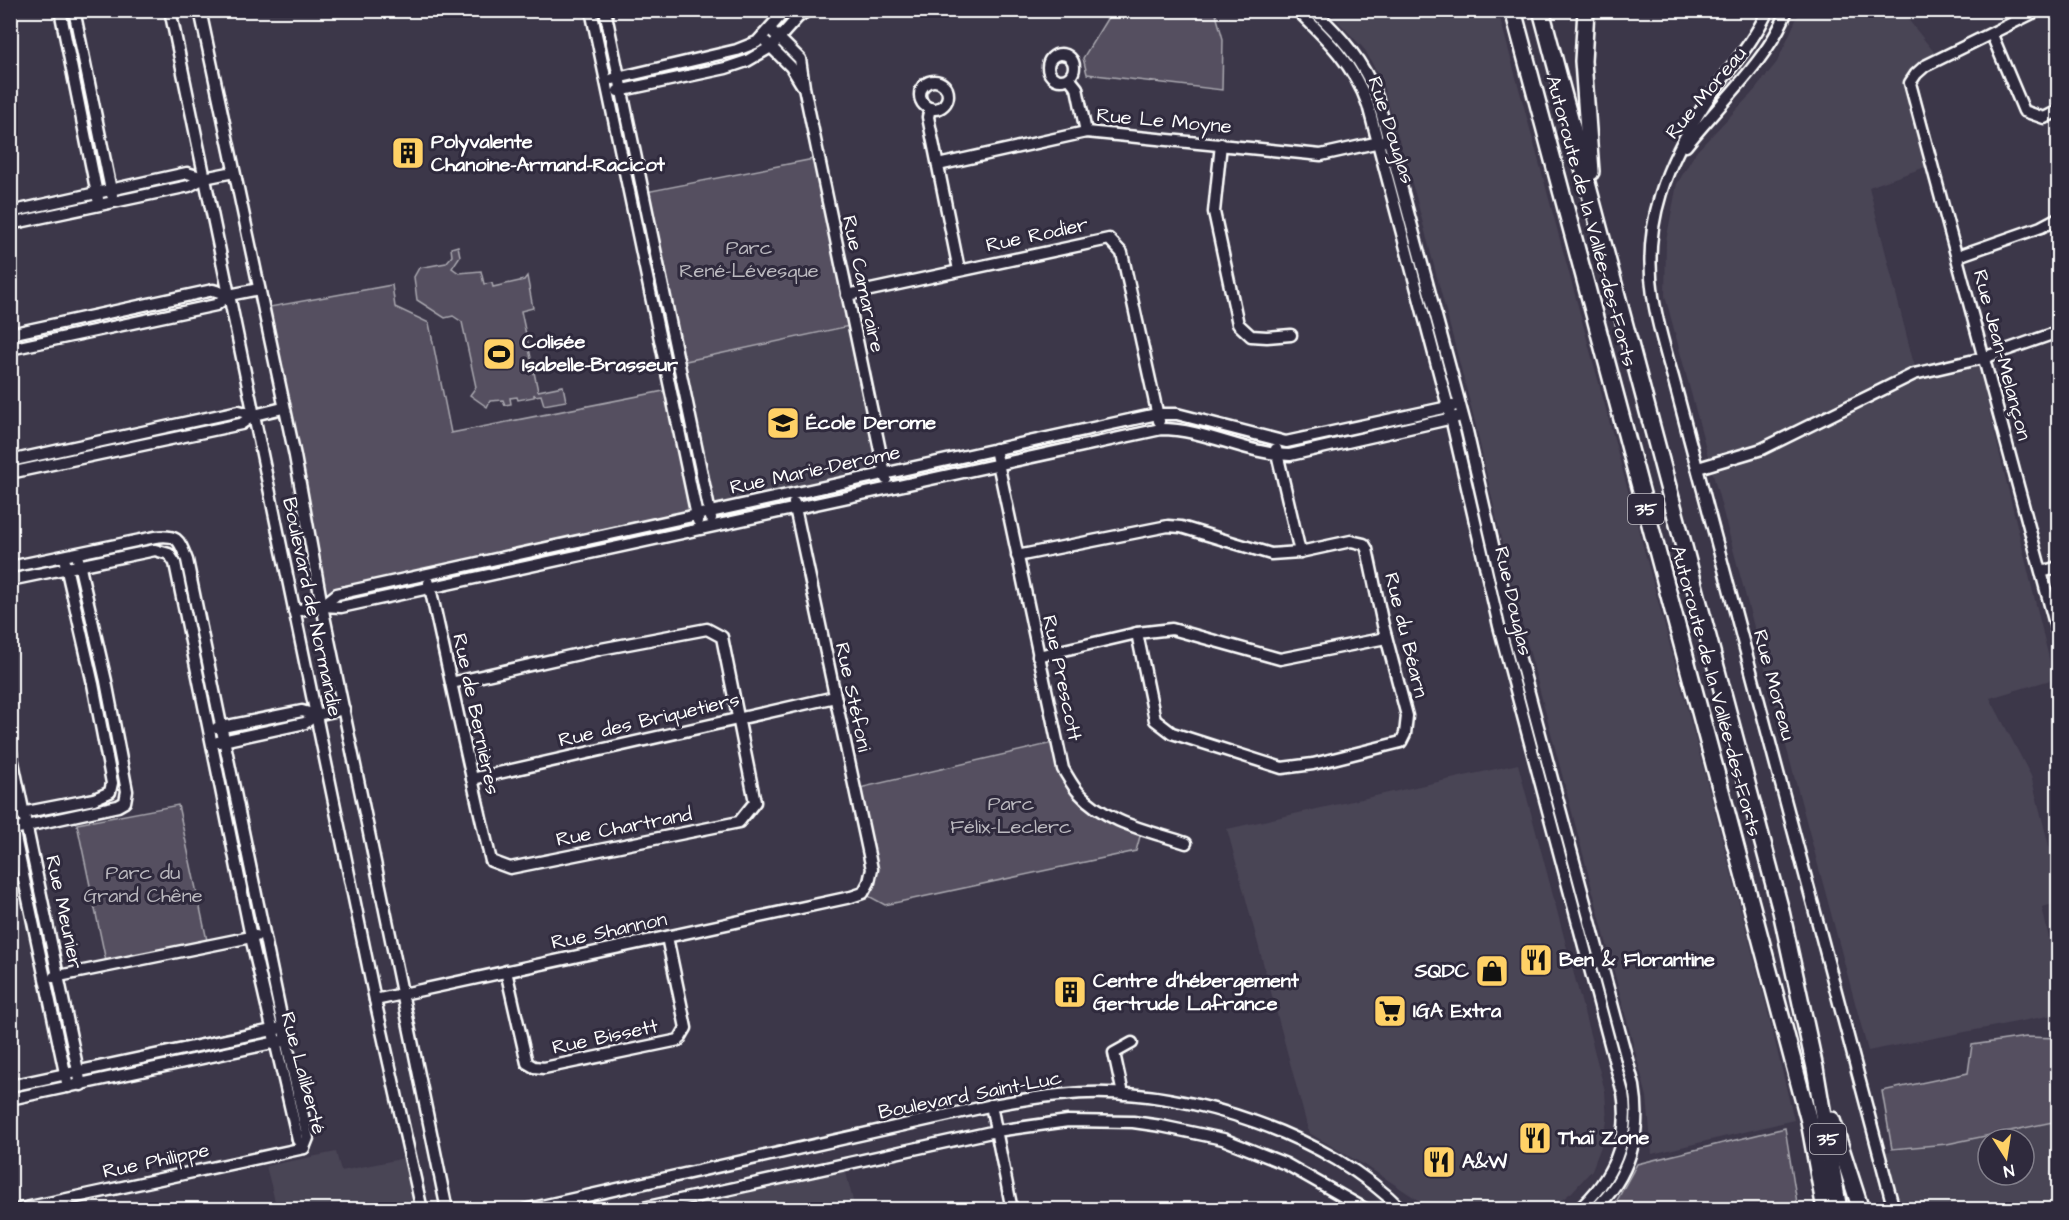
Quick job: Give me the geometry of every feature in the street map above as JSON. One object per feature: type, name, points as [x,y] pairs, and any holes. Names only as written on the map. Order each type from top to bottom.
[{"type":"highway","name":"Autoroute de la Vallée-des-Forts","points":[[1513,10],[1809,1121],[1826,1209]]},
{"type":"highway","name":"Autoroute de la Vallée-des-Forts","points":[[1541,10],[1774,884],[1815,1068],[1839,1209]]},
{"type":"highway","points":[[1586,10],[1583,61],[1594,211]]},
{"type":"highway","points":[[1815,1068],[1860,1209]]},
{"type":"street","points":[[60,10],[99,204]]},
{"type":"street","points":[[74,10],[113,202]]},
{"type":"street","name":"Boulevard de Normandie","points":[[170,10],[375,1000],[422,1209]]},
{"type":"street","name":"Boulevard de Normandie","points":[[200,10],[295,456],[322,606],[447,1209]]},
{"type":"street","points":[[591,10],[700,529]]},
{"type":"street","points":[[605,10],[712,526]]},
{"type":"street","points":[[606,80],[737,50],[757,42],[786,10]]},
{"type":"street","points":[[609,94],[726,68],[747,61],[771,47],[798,17],[808,10]]},
{"type":"street","name":"Rue Douglas","points":[[1298,10],[1330,42],[1354,73],[1383,141],[1635,1095],[1636,1130],[1625,1171],[1611,1192],[1594,1209]]},
{"type":"street","name":"Rue Douglas","points":[[1313,10],[1342,38],[1363,66],[1377,97],[1383,141]]},
{"type":"street","name":"Rue Moreau","points":[[1768,10],[1758,31],[1707,100],[1669,167],[1659,196],[1652,229],[1652,288],[1669,363],[1894,1209]]},
{"type":"street","name":"Rue Moreau","points":[[1669,167],[1764,52],[1781,27],[1787,10]]},
{"type":"street","points":[[2039,10],[1992,35],[2024,111],[2044,118],[2058,111]]},
{"type":"street","name":"Rue Camaraire","points":[[766,33],[780,39],[800,59],[888,488]]},
{"type":"street","name":"Rue Camaraire","points":[[766,33],[771,47],[791,67],[804,87]]},
{"type":"street","name":"Rue Jean-Melançon","points":[[1992,35],[1925,66],[1910,83],[2058,635]]},
{"type":"street","points":[[1069,78],[1077,88],[1086,132]]},
{"type":"street","points":[[76,94],[90,92]]},
{"type":"street","points":[[930,108],[928,117],[959,270]]},
{"type":"street","name":"Rue Le Moyne","points":[[938,165],[1086,132],[1321,154],[1383,141]]},
{"type":"street","points":[[1221,144],[1214,212],[1238,324],[1251,336],[1291,335]]},
{"type":"street","points":[[10,224],[189,186],[204,178],[234,172]]},
{"type":"street","points":[[10,212],[187,173],[204,178]]},
{"type":"street","points":[[627,179],[640,177]]},
{"type":"street","points":[[1958,256],[2041,227],[2058,218]]},
{"type":"street","name":"Rue Rodier","points":[[847,295],[1109,239],[1122,254],[1161,429]]},
{"type":"street","points":[[10,348],[216,305],[228,295],[259,289]]},
{"type":"street","points":[[10,334],[213,290],[228,295]]},
{"type":"street","points":[[655,315],[668,312]]},
{"type":"street","points":[[60,323],[63,337]]},
{"type":"street","points":[[1698,468],[1762,449],[1914,374],[1983,358],[2058,332]]},
{"type":"street","points":[[10,473],[241,424],[254,415],[283,408]]},
{"type":"street","points":[[10,461],[239,411],[254,415]]},
{"type":"street","name":"Rue Douglas","points":[[1456,411],[1498,626],[1624,1101],[1623,1132],[1613,1166],[1600,1188],[1578,1209]]},
{"type":"street","name":"Rue Marie-Derome","points":[[322,606],[337,594],[1157,414],[1177,414],[1286,442],[1456,411]]},
{"type":"street","name":"Rue Marie-Derome","points":[[294,611],[322,606],[341,607],[1161,429],[1183,429],[1261,452],[1290,455],[1456,411]]},
{"type":"street","points":[[1274,440],[1300,552]]},
{"type":"street","points":[[102,441],[105,453]]},
{"type":"street","name":"Rue Prescott","points":[[994,449],[1063,769],[1078,793],[1099,810],[1121,822],[1186,843]]},
{"type":"street","name":"Rue Stéfoni","points":[[792,494],[872,869],[863,893],[850,897]]},
{"type":"street","name":"Rue du Béarn","points":[[1017,556],[1168,526],[1182,527],[1271,554],[1300,552],[1351,541],[1364,544],[1407,716],[1406,734],[1401,742],[1365,752],[1313,764],[1282,768],[1172,733],[1161,727],[1155,720],[1137,633]]},
{"type":"street","points":[[10,567],[155,537],[170,535],[177,539],[169,554],[155,550],[10,580]]},
{"type":"street","name":"Rue Laliberté","points":[[177,539],[188,560],[283,1028],[280,1041],[298,1140],[304,1148]]},
{"type":"street","points":[[13,829],[118,806],[125,802],[127,791],[106,681],[76,553]]},
{"type":"street","name":"Rue Laliberté","points":[[169,554],[175,564],[272,1030],[280,1041]]},
{"type":"street","points":[[63,556],[93,684],[112,783],[110,792]]},
{"type":"street","points":[[2042,572],[2058,567]]},
{"type":"street","name":"Rue de Bernières","points":[[428,574],[491,861]]},
{"type":"street","points":[[451,683],[601,649],[707,629],[722,637],[738,719]]},
{"type":"street","points":[[1038,656],[1137,633],[1172,629],[1280,659],[1386,638]]},
{"type":"street","points":[[93,684],[106,681]]},
{"type":"street","name":"Rue des Briquetiers","points":[[472,778],[835,698]]},
{"type":"street","points":[[212,743],[305,723],[316,715],[344,709]]},
{"type":"street","points":[[209,729],[302,711],[316,715]]},
{"type":"street","name":"Rue Chartrand","points":[[491,861],[510,868],[739,822],[754,802],[738,719]]},
{"type":"street","name":"Rue Meunier","points":[[10,748],[81,1085]]},
{"type":"street","points":[[110,792],[125,802]]},
{"type":"street","points":[[11,814],[94,799],[110,792]]},
{"type":"street","name":"Rue Meunier","points":[[11,814],[68,1087]]},
{"type":"street","points":[[242,888],[255,886]]},
{"type":"street","name":"Rue Shannon","points":[[375,1000],[850,897]]},
{"type":"street","points":[[46,979],[265,934]]},
{"type":"street","name":"Rue Bissett","points":[[506,971],[527,1064],[534,1067],[544,1068],[679,1040],[686,1028],[667,937]]},
{"type":"street","points":[[10,1086],[283,1028]]},
{"type":"street","points":[[10,1099],[280,1041]]},
{"type":"street","points":[[1123,1095],[1114,1053],[1132,1043]]},
{"type":"street","points":[[175,1050],[178,1064]]},
{"type":"street","name":"Boulevard Saint-Luc","points":[[524,1209],[991,1105],[1049,1095],[1090,1093],[1164,1098],[1272,1127],[1345,1166],[1367,1180],[1402,1209]]},
{"type":"street","points":[[991,1105],[1012,1209]]},
{"type":"street","name":"Boulevard Saint-Luc","points":[[634,1209],[996,1131],[1068,1121],[1133,1122],[1202,1134],[1243,1146],[1286,1164],[1367,1209]]},
{"type":"street","name":"Rue Philippe","points":[[16,1209],[304,1148]]},
{"type":"shaded area","points":[[1328,11],[1498,11],[1700,756],[1765,1000],[1794,1120],[1652,1154],[1647,1097],[1508,570],[1475,422],[1416,197],[1382,82],[1365,50]]},
{"type":"shaded area","points":[[1800,11],[1907,11],[1903,13],[1938,57],[1910,82],[1934,164],[1869,187],[1918,375],[1978,364],[2054,679],[1990,698],[2031,776],[2058,881],[2058,903],[2042,907],[2058,979],[2058,1014],[1868,1051],[1665,296],[1666,241],[1677,184],[1696,152],[1754,91],[1777,62]]},
{"type":"shaded area","name":"École Derome","points":[[854,325],[885,473],[710,512],[681,362]]},
{"type":"shaded area","points":[[1518,764],[1605,1091],[1607,1121],[1603,1141],[1592,1170],[1572,1192],[1550,1209],[1428,1209],[1371,1169],[1309,1133],[1227,829]]},
{"type":"shaded area","points":[[2058,1109],[2058,1209],[1901,1209],[1886,1152],[1976,1135],[1976,1187],[2036,1187],[2036,1127],[2015,1127],[2025,1125]]},
{"type":"shaded area","points":[[336,1152],[341,1171],[410,1157],[422,1209],[277,1209],[266,1166]]},
{"type":"shaded area","points":[[844,1164],[855,1209],[636,1210]]},
{"type":"green space","points":[[1123,11],[1215,11],[1223,39],[1222,90],[1087,74],[1083,58],[1110,14]]},
{"type":"green space","name":"Parc René-Lévesque","points":[[819,158],[854,325],[681,362],[646,192]]},
{"type":"green space","name":"Colisée Isabelle-Brasseur","points":[[458,246],[460,256],[452,268],[459,273],[481,271],[484,284],[492,283],[493,287],[524,280],[527,276],[533,308],[521,311],[538,391],[563,386],[566,401],[544,405],[541,395],[535,396],[534,394],[534,397],[518,400],[517,397],[510,398],[511,404],[505,405],[503,400],[490,401],[487,407],[470,395],[476,387],[462,322],[453,316],[445,318],[417,300],[414,277],[419,268],[446,263],[452,256],[451,248]]},
{"type":"green space","points":[[392,285],[395,307],[429,323],[451,433],[674,389],[701,522],[431,588],[324,609],[264,308]]},
{"type":"green space","name":"Parc Félix-Leclerc","points":[[1057,742],[1078,793],[1142,829],[1136,851],[885,905],[863,893],[869,882],[855,789]]},
{"type":"green space","name":"Parc du Grand Chêne","points":[[178,805],[208,945],[107,966],[77,824]]},
{"type":"green space","points":[[2026,1037],[2058,1038],[2058,1121],[2029,1127],[1976,1127],[1976,1138],[1947,1144],[1892,1149],[1882,1091],[1968,1073],[1972,1045]]},
{"type":"green space","points":[[1785,1128],[1798,1209],[1608,1209],[1616,1202],[1637,1164]]},
{"type":"place","name":"Polyvalente Chanoine-Armand-Racicot","points":[[408,153]]},
{"type":"place","name":"Colisée Isabelle-Brasseur","points":[[499,354]]},
{"type":"place","name":"École Derome","points":[[783,423]]},
{"type":"place","name":"Ben & Florantine","points":[[1536,960]]},
{"type":"place","name":"SQDC","points":[[1492,971]]},
{"type":"place","name":"Centre d'hébergement Gertrude Lafrance","points":[[1070,992]]},
{"type":"place","name":"IGA Extra","points":[[1390,1011]]},
{"type":"place","name":"Thaï Zone","points":[[1535,1138]]},
{"type":"place","name":"A&W","points":[[1439,1162]]}]
